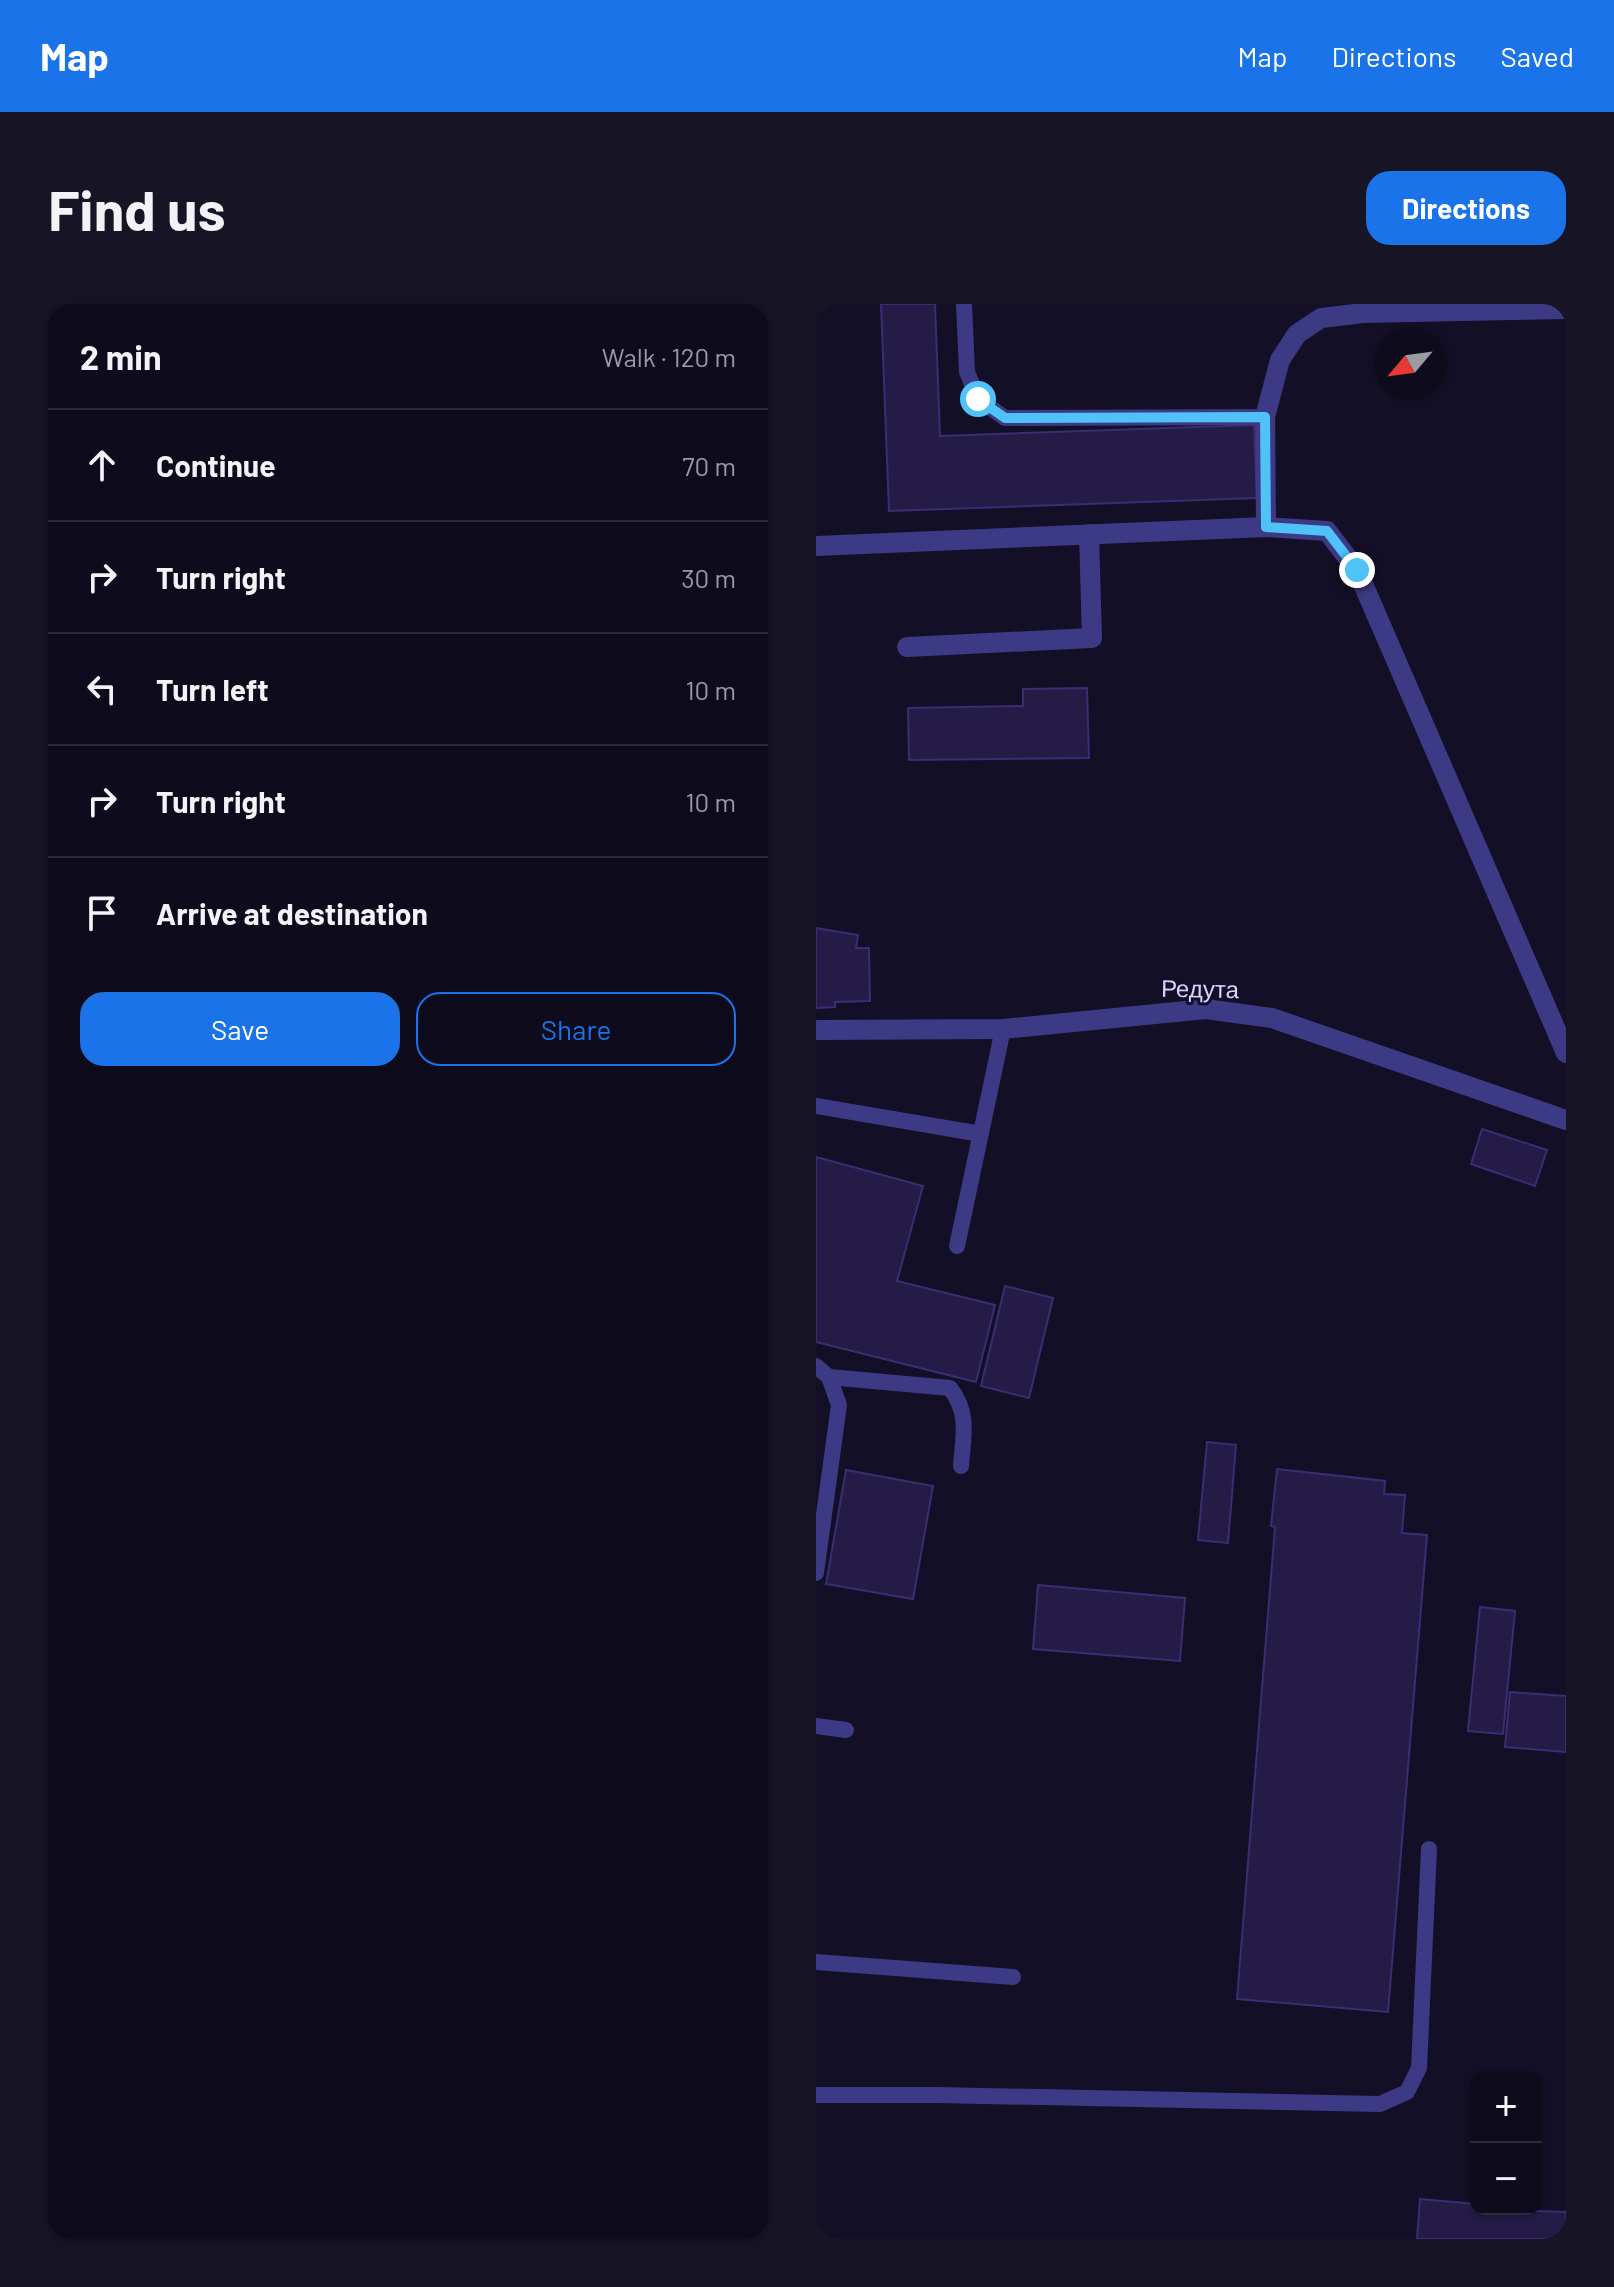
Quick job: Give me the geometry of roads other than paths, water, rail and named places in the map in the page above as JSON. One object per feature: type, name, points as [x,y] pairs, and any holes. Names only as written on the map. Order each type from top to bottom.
[{"type":"street","points":[[1266,527],[1265,417],[1280,360],[1297,334],[1321,318],[1363,313],[1566,309]]},
{"type":"street","points":[[816,546],[1266,527],[1327,531],[1357,570],[1566,1053]]},
{"type":"street","points":[[907,647],[1092,638],[1089,534]]},
{"type":"street","name":"Редута","points":[[816,1030],[1003,1029],[1206,1009],[1272,1018],[1566,1120]]},
{"type":"lane","points":[[964,304],[967,372],[978,399],[1005,418],[1265,417]]},
{"type":"lane","points":[[957,1246],[1003,1029]]},
{"type":"lane","points":[[816,1106],[981,1134]]},
{"type":"lane","points":[[823,1371],[950,1388],[961,1402],[964,1421],[961,1466]]},
{"type":"lane","points":[[816,1573],[839,1405],[823,1371]]},
{"type":"lane","points":[[816,1726],[846,1730]]},
{"type":"lane","points":[[816,2095],[1380,2104],[1407,2092],[1419,2068],[1429,1849]]},
{"type":"lane","points":[[816,1962],[1013,1977]]}]
